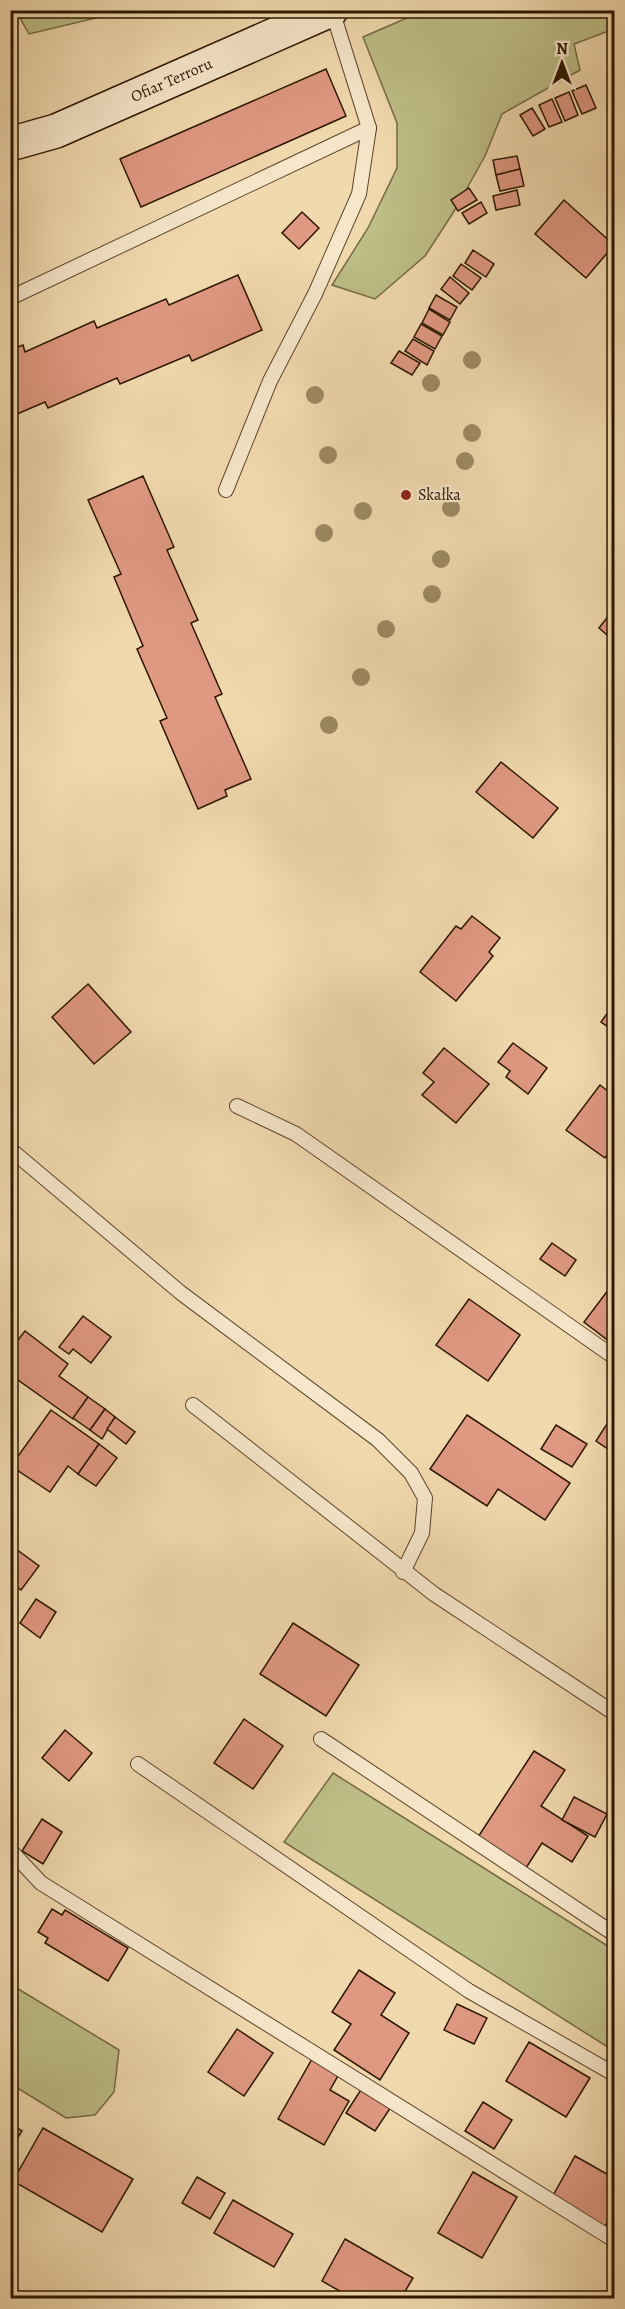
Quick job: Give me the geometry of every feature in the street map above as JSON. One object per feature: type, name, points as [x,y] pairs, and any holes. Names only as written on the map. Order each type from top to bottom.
[{"type":"street","name":"Ofiar Terroru","points":[[10,144],[56,131],[331,10]]},
{"type":"lane","points":[[226,489],[270,381],[315,294],[359,194],[369,128],[331,10]]},
{"type":"lane","points":[[10,298],[369,128]]},
{"type":"lane","points":[[237,1106],[296,1134],[615,1357]]},
{"type":"lane","points":[[10,1149],[181,1293],[378,1440],[411,1473],[425,1498],[422,1533],[403,1572]]},
{"type":"lane","points":[[193,1405],[403,1572],[615,1713]]},
{"type":"lane","points":[[321,1739],[615,1934]]},
{"type":"lane","points":[[138,1764],[469,1991],[615,2074]]},
{"type":"lane","points":[[10,1850],[41,1883],[615,2240]]},
{"type":"green space","points":[[16,11],[125,11],[29,34]]},
{"type":"green space","points":[[423,11],[614,11],[614,29],[574,44],[580,70],[502,114],[485,156],[453,213],[425,256],[375,299],[332,285],[368,228],[397,168],[397,123],[363,37]]},
{"type":"green space","points":[[333,1773],[614,1950],[614,2051],[284,1842]]},
{"type":"green space","points":[[10,1984],[119,2050],[114,2092],[95,2115],[66,2118],[11,2084]]},
{"type":"building","points":[[326,69],[346,116],[141,207],[120,159]]},
{"type":"building","points":[[586,85],[596,108],[582,114],[572,91]]},
{"type":"building","points":[[569,92],[578,115],[565,121],[555,98]]},
{"type":"building","points":[[552,99],[562,122],[549,127],[539,105]]},
{"type":"building","points":[[532,108],[545,129],[533,136],[520,115]]},
{"type":"building","points":[[517,156],[520,169],[496,175],[493,160]]},
{"type":"building","points":[[520,169],[524,186],[500,191],[496,175]]},
{"type":"building","points":[[469,188],[477,200],[458,211],[451,200]]},
{"type":"building","points":[[517,190],[520,205],[496,210],[493,196]]},
{"type":"building","points":[[564,200],[614,245],[586,278],[535,234]]},
{"type":"building","points":[[481,202],[487,213],[469,224],[462,213]]},
{"type":"building","points":[[302,212],[319,228],[299,249],[282,233]]},
{"type":"building","points":[[473,250],[494,264],[486,277],[465,263]]},
{"type":"building","points":[[461,264],[481,278],[472,290],[453,276]]},
{"type":"building","points":[[238,275],[262,330],[192,361],[189,355],[120,384],[117,378],[48,408],[45,402],[10,417],[10,350],[23,345],[25,352],[94,321],[97,328],[166,299],[169,305]]},
{"type":"building","points":[[450,277],[469,293],[460,304],[441,289]]},
{"type":"building","points":[[436,295],[457,307],[450,320],[429,308]]},
{"type":"building","points":[[429,309],[450,322],[443,335],[422,323]]},
{"type":"building","points":[[421,324],[442,336],[435,349],[414,337]]},
{"type":"building","points":[[413,339],[434,351],[427,365],[405,351]]},
{"type":"building","points":[[399,351],[420,363],[412,375],[391,363]]},
{"type":"building","points":[[143,476],[174,547],[167,550],[198,620],[191,623],[222,694],[215,697],[251,779],[225,790],[227,796],[198,809],[160,721],[167,718],[137,649],[143,646],[114,577],[121,574],[88,500]]},
{"type":"building","points":[[614,609],[614,641],[599,628]]},
{"type":"building","points":[[501,762],[558,808],[533,838],[476,792]]},
{"type":"building","points":[[472,916],[500,938],[489,952],[493,956],[456,1001],[420,972],[456,926],[461,929]]},
{"type":"building","points":[[88,984],[131,1032],[94,1064],[52,1017]]},
{"type":"building","points":[[614,1004],[614,1031],[601,1022]]},
{"type":"building","points":[[513,1043],[547,1068],[528,1094],[506,1077],[510,1071],[498,1062]]},
{"type":"building","points":[[444,1048],[489,1084],[456,1123],[422,1095],[434,1082],[423,1073]]},
{"type":"building","points":[[600,1085],[614,1096],[614,1145],[605,1158],[566,1130]]},
{"type":"building","points":[[552,1243],[576,1260],[565,1276],[540,1259]]},
{"type":"building","points":[[612,1285],[614,1287],[614,1345],[584,1322]]},
{"type":"building","points":[[469,1299],[520,1335],[488,1381],[436,1345]]},
{"type":"building","points":[[83,1316],[111,1337],[91,1363],[73,1349],[69,1354],[59,1347]]},
{"type":"building","points":[[25,1331],[68,1364],[59,1376],[88,1397],[73,1419],[11,1375],[18,1364],[10,1359],[10,1350]]},
{"type":"building","points":[[88,1397],[105,1409],[90,1430],[73,1418]]},
{"type":"building","points":[[105,1409],[115,1417],[102,1439],[90,1430]]},
{"type":"building","points":[[51,1410],[99,1444],[78,1474],[68,1466],[50,1492],[11,1466]]},
{"type":"building","points":[[614,1413],[614,1453],[596,1441]]},
{"type":"building","points":[[467,1415],[570,1483],[545,1520],[498,1489],[487,1506],[430,1469]]},
{"type":"building","points":[[115,1417],[135,1432],[126,1444],[107,1429]]},
{"type":"building","points":[[556,1425],[587,1444],[572,1467],[541,1449]]},
{"type":"building","points":[[99,1444],[117,1458],[96,1486],[78,1474]]},
{"type":"building","points":[[16,1549],[39,1566],[21,1590],[10,1582],[10,1557]]},
{"type":"building","points":[[36,1599],[56,1612],[40,1638],[20,1623]]},
{"type":"building","points":[[293,1623],[359,1665],[326,1716],[260,1674]]},
{"type":"building","points":[[244,1719],[283,1746],[253,1789],[214,1763]]},
{"type":"building","points":[[65,1730],[92,1753],[69,1781],[42,1758]]},
{"type":"building","points":[[534,1751],[565,1770],[541,1806],[588,1836],[572,1862],[542,1843],[526,1868],[478,1837]]},
{"type":"building","points":[[574,1797],[607,1814],[595,1837],[562,1820]]},
{"type":"building","points":[[42,1819],[62,1832],[43,1864],[22,1851]]},
{"type":"building","points":[[52,1909],[62,1915],[65,1910],[128,1948],[108,1981],[45,1943],[48,1938],[38,1932]]},
{"type":"building","points":[[359,1970],[395,1993],[381,2015],[409,2033],[380,2080],[334,2050],[351,2024],[332,2012]]},
{"type":"building","points":[[457,2004],[487,2018],[474,2044],[444,2030]]},
{"type":"building","points":[[237,2029],[273,2053],[244,2096],[208,2072]]},
{"type":"building","points":[[529,2042],[590,2078],[566,2117],[506,2081]]},
{"type":"building","points":[[312,2059],[339,2074],[330,2090],[349,2101],[324,2145],[278,2119]]},
{"type":"building","points":[[362,2088],[391,2107],[375,2131],[346,2113]]},
{"type":"building","points":[[483,2102],[512,2120],[494,2149],[465,2131]]},
{"type":"building","points":[[10,2123],[22,2131],[10,2150]]},
{"type":"building","points":[[43,2128],[133,2179],[102,2232],[13,2181]]},
{"type":"building","points":[[575,2156],[614,2178],[614,2210],[603,2230],[550,2201]]},
{"type":"building","points":[[473,2172],[517,2197],[482,2258],[438,2233]]},
{"type":"building","points":[[197,2177],[225,2193],[210,2219],[182,2203]]},
{"type":"building","points":[[233,2200],[293,2234],[274,2267],[214,2233]]},
{"type":"building","points":[[345,2239],[413,2278],[401,2298],[352,2298],[322,2281]]},
{"type":"place","name":"Skałka","points":[[406,495]]}]
